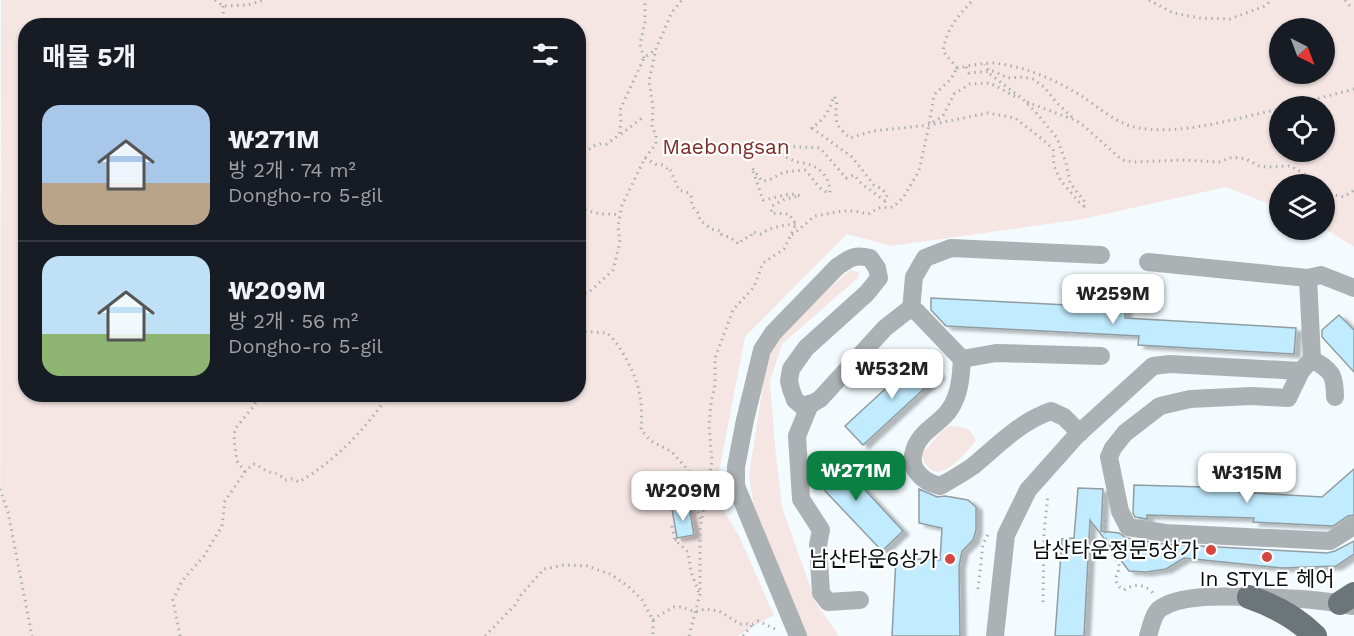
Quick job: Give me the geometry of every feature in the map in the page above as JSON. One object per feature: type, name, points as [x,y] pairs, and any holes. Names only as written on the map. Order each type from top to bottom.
[{"type":"main road","points":[[1249,597],[1274,606],[1290,615],[1315,636]]},
{"type":"street","points":[[911,310],[914,277],[925,258],[951,248],[1101,255]]},
{"type":"street","points":[[798,636],[736,486],[736,467],[762,350],[781,324],[837,267],[849,259],[860,256],[870,258],[879,278],[806,348],[791,369],[789,381],[795,400],[802,406],[820,399],[885,328],[911,310],[916,311],[962,359],[962,376],[956,398],[949,411],[915,444],[912,460],[915,470],[924,479],[933,485],[940,486],[969,468],[1037,416],[1051,411],[1064,417],[1080,433]]},
{"type":"street","points":[[1148,262],[1308,278],[1321,275],[1354,288]]},
{"type":"street","points":[[1308,278],[1306,365],[1288,398],[1251,396],[1190,399],[1160,406],[1125,433],[1113,447],[1109,457],[1120,512],[1128,527],[1165,533],[1330,541],[1354,526]]},
{"type":"street","points":[[962,359],[996,353],[1101,356]]},
{"type":"street","points":[[995,636],[1005,535],[1028,490],[1080,433],[1153,366],[1170,363],[1306,365],[1329,370],[1335,382],[1335,397]]},
{"type":"street","points":[[810,404],[797,436],[801,499],[821,530],[818,545],[821,593],[828,602],[860,600]]},
{"type":"street","points":[[1148,636],[1155,614],[1159,609],[1180,600],[1228,596],[1349,601]]},
{"type":"path","points":[[215,0],[223,6],[264,0]]},
{"type":"path","points":[[644,58],[640,44],[645,22],[645,0]]},
{"type":"path","points":[[586,293],[612,270],[620,242],[618,227],[622,205],[645,158],[656,144],[656,135],[652,127],[653,106],[649,81],[656,49],[672,12],[682,0]]},
{"type":"path","points":[[957,68],[943,51],[945,40],[954,20],[973,0]]},
{"type":"path","points":[[1149,0],[1173,13],[1230,20],[1265,6],[1271,0]]},
{"type":"path","points":[[1345,0],[1354,7]]},
{"type":"path","points":[[223,6],[224,18]]},
{"type":"path","points":[[619,135],[620,110],[644,58],[656,49]]},
{"type":"path","points":[[792,236],[815,216],[855,211],[868,214],[879,208],[893,207],[903,198],[919,171],[934,95],[951,80],[957,68],[992,63],[1046,76],[1083,97],[1108,115],[1133,127],[1165,130],[1200,127],[1269,111]]},
{"type":"path","points":[[796,224],[789,214],[771,213],[772,206],[786,199],[800,196],[794,193],[763,200],[752,168],[762,181],[784,172],[805,170],[819,188],[830,193],[828,180],[821,171],[781,154],[767,141],[782,146],[820,148],[846,178],[854,175],[885,201],[887,195],[874,185],[852,157],[812,128],[825,118],[834,96],[838,102],[835,119],[842,131],[850,138],[873,131],[929,125],[988,113],[1015,118],[1053,150],[1054,166],[1061,181],[1084,206],[1085,202],[1070,183],[1057,138],[1025,101],[989,71],[985,64]]},
{"type":"path","points":[[965,66],[969,73],[994,71],[1008,78],[1033,79],[1044,87],[1077,122]]},
{"type":"path","points":[[929,125],[943,116],[954,94],[969,84],[990,83],[1025,101],[1077,122],[1122,159],[1134,162],[1183,160],[1219,162],[1233,157],[1246,159],[1259,166],[1290,166],[1305,174]]},
{"type":"path","points":[[1327,96],[1354,89]]},
{"type":"path","points":[[586,151],[594,146],[607,144],[642,118]]},
{"type":"path","points":[[645,158],[657,165],[669,167],[679,190],[691,196],[692,206],[700,220],[711,229],[721,231],[721,234],[739,244],[743,239],[751,236],[752,232],[761,234],[773,228],[796,224]]},
{"type":"path","points":[[1335,195],[1344,197],[1354,190]]},
{"type":"path","points":[[586,211],[620,216]]},
{"type":"path","points":[[689,636],[700,594],[700,529],[712,461],[709,425],[715,385],[715,358],[733,310],[754,287],[763,263],[784,249],[796,224]]},
{"type":"path","points":[[586,332],[607,333],[624,355],[639,389],[642,407],[641,430],[651,441],[672,452],[690,471],[701,524]]},
{"type":"path","points":[[244,472],[237,460],[235,429],[256,402]]},
{"type":"path","points":[[180,636],[173,600],[182,581],[204,556],[222,526],[225,501],[244,472],[253,464],[277,472],[285,480],[292,479],[299,482],[333,458],[374,417],[384,402]]},
{"type":"path","points":[[1044,602],[1044,533],[1047,495],[1053,486]]},
{"type":"path","points":[[0,489],[8,512],[32,636]]},
{"type":"path","points":[[674,528],[675,540],[688,552],[691,572],[700,594]]},
{"type":"path","points":[[978,589],[983,544],[992,528]]},
{"type":"path","points":[[1105,528],[1108,549],[1119,563],[1119,571],[1115,579],[1117,585],[1124,590],[1129,587],[1148,587],[1153,593]]},
{"type":"path","points":[[675,540],[690,538],[700,529]]},
{"type":"path","points":[[485,636],[544,569],[564,565],[587,566],[610,574],[628,586],[642,600],[653,620],[653,636]]},
{"type":"path","points":[[653,620],[674,607],[682,607],[695,612],[705,609],[719,611],[740,624],[753,624]]},
{"type":"path","points":[[743,636],[758,621],[780,631]]},
{"type":"green space","name":"Maebongsan","points":[[1,0],[1354,0],[1354,247],[1335,235],[1335,174],[1269,174],[1269,204],[1226,187],[1083,219],[891,246],[847,234],[745,337],[716,488],[721,506],[739,536],[774,615],[737,636],[0,636]]},
{"type":"green space","points":[[850,270],[859,272],[858,278],[782,344],[770,381],[782,507],[816,603],[839,636],[805,636],[754,509],[749,475],[766,366],[778,336]]},
{"type":"green space","points":[[949,426],[966,429],[972,433],[976,441],[950,467],[938,472],[933,471],[921,455]]},
{"type":"building","points":[[931,298],[1126,308],[1125,318],[1296,328],[1294,354],[1138,345],[1139,336],[946,326],[931,310]]},
{"type":"building","points":[[1339,315],[1354,330],[1354,372],[1322,337],[1322,330]]},
{"type":"building","points":[[921,356],[939,375],[863,445],[845,426]]},
{"type":"building","points":[[831,453],[903,531],[882,551],[811,476],[811,473]]},
{"type":"building","points":[[1354,469],[1354,515],[1348,516],[1333,526],[1253,522],[1254,518],[1147,515],[1147,519],[1135,517],[1133,513],[1134,485],[1239,488],[1239,492],[1322,497]]},
{"type":"building","points":[[1078,488],[1103,489],[1101,531],[1119,533],[1126,538],[1164,544],[1327,553],[1354,541],[1354,554],[1336,566],[1282,568],[1184,558],[1166,569],[1146,572],[1129,571],[1090,520],[1084,636],[1055,636],[1062,539],[1074,538]]},
{"type":"building","points":[[919,489],[937,497],[968,500],[976,507],[976,530],[973,540],[962,551],[959,566],[960,636],[892,636],[896,558],[940,560],[942,528],[919,523]]},
{"type":"building","points":[[689,507],[694,535],[677,538],[672,509]]},
{"type":"place","name":"남산타운정문5상가","points":[[1211,550]]},
{"type":"place","name":"In STYLE 헤어","points":[[1267,557]]},
{"type":"place","name":"남산타운6상가","points":[[950,559]]}]
